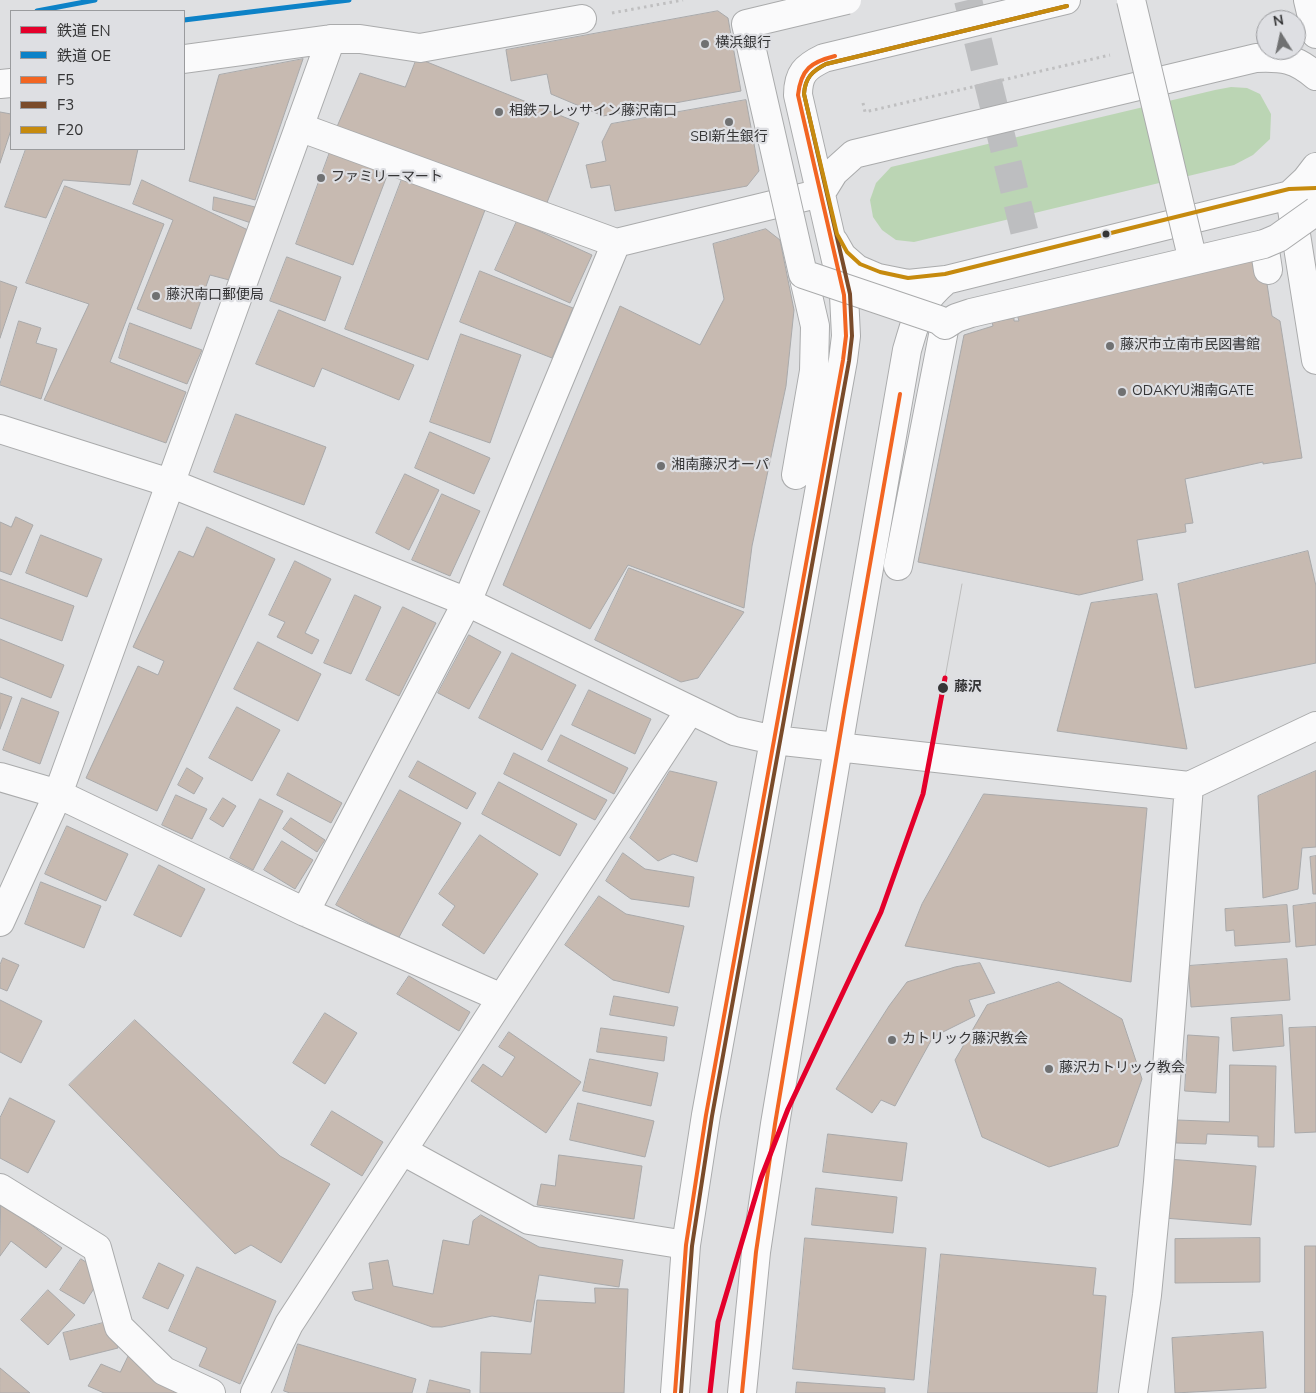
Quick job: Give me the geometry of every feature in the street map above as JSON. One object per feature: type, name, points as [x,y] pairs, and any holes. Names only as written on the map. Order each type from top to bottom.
[{"type":"street","points":[[796,475],[814,371],[815,326],[746,24],[848,0]]},
{"type":"street","points":[[675,1393],[686,1244],[706,1115],[846,336],[844,295],[798,95],[798,83],[803,72],[813,63],[824,58],[1066,0]]},
{"type":"street","points":[[1130,0],[1193,261]]},
{"type":"street","points":[[1308,0],[1316,34]]},
{"type":"street","points":[[185,59],[331,40],[360,39],[420,48],[582,19]]},
{"type":"street","points":[[0,922],[58,794],[331,40]]},
{"type":"street","points":[[299,127],[616,244],[821,193],[834,172],[854,154],[1237,62],[1256,58],[1281,57],[1303,65],[1316,76]]},
{"type":"street","points":[[1316,167],[1306,180],[1303,194],[1316,360]]},
{"type":"street","points":[[831,236],[842,256],[857,269],[878,278],[908,284],[946,280],[1303,194]]},
{"type":"street","points":[[803,274],[937,315],[956,318],[1264,244],[1309,221]]},
{"type":"street","points":[[305,912],[468,602],[616,244]]},
{"type":"street","points":[[1264,244],[1268,270]]},
{"type":"street","points":[[742,1393],[756,1252],[775,1124],[906,350],[918,312],[930,294],[946,280]]},
{"type":"street","points":[[898,566],[932,446],[937,315]]},
{"type":"street","points":[[0,429],[170,483],[468,602],[734,731],[774,740],[1189,786],[1316,726]]},
{"type":"street","points":[[255,1393],[289,1324],[690,710]]},
{"type":"street","points":[[0,777],[58,794],[305,912],[502,998]]},
{"type":"street","points":[[1133,1393],[1147,1295],[1157,1191],[1189,786]]},
{"type":"street","points":[[403,1151],[529,1220],[686,1244]]},
{"type":"street","points":[[0,1188],[97,1248],[119,1327],[164,1371],[211,1393]]},
{"type":"path","points":[[582,19],[683,0]]},
{"type":"path","points":[[863,103],[866,112],[1142,47]]},
{"type":"green space","points":[[1231,87],[1247,88],[1260,94],[1271,114],[1270,139],[1253,155],[1234,165],[914,242],[896,240],[882,230],[873,217],[870,200],[876,183],[891,167]]},
{"type":"building","points":[[718,11],[728,18],[741,91],[603,116],[551,94],[547,74],[511,81],[506,50]]},
{"type":"building","points":[[417,58],[579,123],[546,205],[336,129],[360,73],[405,87]]},
{"type":"building","points":[[303,59],[255,200],[189,181],[219,75]]},
{"type":"building","points":[[746,100],[759,171],[747,186],[615,211],[610,185],[591,188],[586,165],[606,161],[602,142],[611,124]]},
{"type":"building","points":[[0,112],[10,114],[10,133],[0,163]]},
{"type":"building","points":[[26,150],[138,150],[130,185],[63,180],[46,218],[5,207]]},
{"type":"building","points":[[330,152],[388,173],[353,265],[296,244]]},
{"type":"building","points":[[402,179],[485,210],[428,360],[345,329]]},
{"type":"building","points":[[142,180],[248,230],[233,281],[210,275],[191,329],[137,309],[173,220],[133,204]]},
{"type":"building","points":[[65,186],[164,224],[110,362],[186,392],[166,443],[44,400],[89,304],[26,283]]},
{"type":"building","points":[[214,197],[255,207],[251,223],[213,210]]},
{"type":"building","points":[[517,221],[592,255],[570,303],[495,270]]},
{"type":"building","name":"湘南藤沢オーパ","points":[[766,229],[780,240],[794,310],[786,386],[752,546],[744,608],[628,565],[590,629],[503,585],[620,306],[700,345],[724,299],[713,244]]},
{"type":"building","points":[[287,257],[341,277],[325,321],[270,301]]},
{"type":"building","name":"ODAKYU湘南GATE","points":[[1251,258],[1255,273],[1265,271],[1272,316],[1280,321],[1302,458],[1263,464],[1263,462],[1185,479],[1193,523],[1185,524],[1186,532],[1137,540],[1143,580],[1079,595],[918,562],[964,335],[993,326],[992,322],[1014,318],[1014,321],[1019,321],[1016,311]]},
{"type":"building","points":[[480,271],[573,308],[552,358],[460,322]]},
{"type":"building","points":[[0,281],[17,287],[0,338]]},
{"type":"building","points":[[279,310],[414,365],[399,400],[322,368],[314,387],[256,364]]},
{"type":"building","points":[[19,321],[41,328],[36,343],[57,349],[41,399],[0,385]]},
{"type":"building","points":[[130,323],[202,350],[187,384],[119,358]]},
{"type":"building","points":[[461,334],[521,355],[490,443],[430,422]]},
{"type":"building","points":[[236,414],[326,447],[304,505],[214,472]]},
{"type":"building","points":[[430,432],[490,458],[474,494],[415,468]]},
{"type":"building","points":[[405,474],[439,490],[409,550],[376,533]]},
{"type":"building","points":[[442,494],[480,511],[450,576],[412,560]]},
{"type":"building","points":[[16,517],[33,525],[11,575],[0,571],[0,522],[11,527]]},
{"type":"building","points":[[207,527],[275,559],[157,811],[86,778],[138,666],[158,675],[164,661],[133,647],[179,551],[193,557]]},
{"type":"building","points":[[41,535],[102,559],[87,597],[26,573]]},
{"type":"building","points":[[1308,551],[1316,586],[1316,663],[1195,688],[1178,584]]},
{"type":"building","points":[[295,561],[331,579],[305,633],[319,640],[312,654],[277,637],[285,622],[269,615]]},
{"type":"building","points":[[629,568],[744,612],[698,678],[681,682],[595,640]]},
{"type":"building","points":[[0,579],[74,606],[62,641],[0,618]]},
{"type":"building","points":[[1157,594],[1187,749],[1057,731],[1091,603]]},
{"type":"building","points":[[355,595],[381,607],[351,674],[324,663]]},
{"type":"building","points":[[403,607],[436,623],[399,696],[366,680]]},
{"type":"building","points":[[469,635],[501,652],[469,709],[438,693]]},
{"type":"building","points":[[0,639],[64,665],[51,698],[0,677]]},
{"type":"building","points":[[258,642],[321,674],[298,721],[234,689]]},
{"type":"building","points":[[512,653],[576,685],[542,750],[479,718]]},
{"type":"building","points":[[589,690],[651,719],[635,754],[572,725]]},
{"type":"building","points":[[0,693],[12,697],[0,729]]},
{"type":"building","points":[[22,698],[59,712],[40,764],[3,750]]},
{"type":"building","points":[[237,707],[280,730],[252,781],[209,758]]},
{"type":"building","points":[[561,735],[628,768],[614,794],[548,761]]},
{"type":"building","points":[[514,753],[607,800],[595,820],[504,774]]},
{"type":"building","points":[[418,761],[476,793],[467,809],[409,777]]},
{"type":"building","points":[[187,768],[203,778],[194,794],[178,785]]},
{"type":"building","points":[[670,771],[717,782],[697,862],[673,854],[658,861],[630,838]]},
{"type":"building","points":[[1316,771],[1316,847],[1302,848],[1298,889],[1263,898],[1258,796]]},
{"type":"building","points":[[288,773],[342,803],[331,823],[277,795]]},
{"type":"building","points":[[499,782],[577,824],[560,856],[482,814]]},
{"type":"building","points":[[400,790],[461,823],[398,939],[336,905]]},
{"type":"building","points":[[984,794],[1147,808],[1131,982],[905,946],[922,904]]},
{"type":"building","points":[[176,795],[207,809],[192,839],[162,825]]},
{"type":"building","points":[[223,798],[236,806],[223,827],[210,819]]},
{"type":"building","points":[[260,799],[283,811],[253,870],[230,858]]},
{"type":"building","points":[[291,818],[325,840],[317,852],[283,829]]},
{"type":"building","points":[[67,826],[128,854],[106,901],[45,874]]},
{"type":"building","points":[[480,835],[538,874],[484,954],[442,925],[455,906],[439,894]]},
{"type":"building","points":[[282,841],[313,860],[295,889],[264,870]]},
{"type":"building","points":[[623,853],[645,869],[694,877],[689,907],[631,899],[606,881]]},
{"type":"building","points":[[1316,856],[1316,894],[1313,894],[1310,857]]},
{"type":"building","points":[[159,865],[205,889],[181,937],[134,915]]},
{"type":"building","points":[[41,882],[101,906],[84,948],[25,924]]},
{"type":"building","points":[[599,896],[626,914],[684,926],[669,993],[613,980],[565,945]]},
{"type":"building","points":[[1316,903],[1316,945],[1296,947],[1293,906]]},
{"type":"building","points":[[1287,905],[1290,942],[1235,946],[1234,930],[1226,931],[1225,909]]},
{"type":"building","points":[[3,958],[19,965],[7,991],[0,988],[0,965]]},
{"type":"building","points":[[1287,959],[1290,1000],[1191,1007],[1188,966]]},
{"type":"building","points":[[980,963],[995,993],[969,1000],[975,1016],[933,1037],[895,1106],[881,1100],[872,1113],[836,1089],[889,1006],[907,982],[955,967]]},
{"type":"building","points":[[409,976],[470,1012],[459,1031],[397,994]]},
{"type":"building","name":"藤沢カトリック教会","points":[[1059,982],[1122,1019],[1142,1079],[1118,1146],[1049,1167],[982,1137],[955,1060],[987,1005]]},
{"type":"building","points":[[614,996],[678,1007],[674,1026],[610,1015]]},
{"type":"building","points":[[0,1000],[42,1021],[21,1063],[0,1052]]},
{"type":"building","points":[[325,1013],[357,1033],[325,1084],[293,1063]]},
{"type":"building","points":[[1282,1015],[1284,1046],[1233,1051],[1231,1018]]},
{"type":"building","points":[[135,1020],[280,1156],[330,1184],[281,1263],[251,1245],[235,1254],[69,1085]]},
{"type":"building","points":[[1316,1027],[1316,1132],[1295,1133],[1289,1028]]},
{"type":"building","points":[[601,1028],[667,1037],[664,1061],[597,1052]]},
{"type":"building","points":[[509,1032],[581,1082],[546,1133],[471,1081],[483,1064],[502,1077],[515,1057],[499,1047]]},
{"type":"building","points":[[1188,1035],[1219,1037],[1216,1093],[1185,1091]]},
{"type":"building","points":[[590,1059],[658,1073],[651,1106],[583,1091]]},
{"type":"building","points":[[1230,1065],[1276,1066],[1274,1147],[1258,1147],[1258,1136],[1207,1134],[1206,1144],[1176,1143],[1177,1120],[1229,1122]]},
{"type":"building","points":[[10,1098],[55,1121],[28,1173],[0,1158],[0,1118]]},
{"type":"building","points":[[578,1103],[654,1121],[645,1157],[570,1140]]},
{"type":"building","points":[[332,1111],[383,1142],[362,1176],[311,1145]]},
{"type":"building","points":[[828,1134],[907,1143],[902,1181],[823,1172]]},
{"type":"building","points":[[559,1155],[642,1166],[634,1219],[537,1205],[541,1184],[555,1186]]},
{"type":"building","points":[[1168,1159],[1256,1166],[1251,1225],[1164,1218]]},
{"type":"building","points":[[816,1188],[897,1197],[893,1233],[812,1225]]},
{"type":"building","points":[[1,1202],[62,1248],[46,1268],[11,1241],[0,1256]]},
{"type":"building","points":[[481,1215],[539,1247],[623,1260],[619,1287],[539,1275],[531,1322],[492,1316],[442,1327],[432,1327],[355,1300],[352,1292],[373,1289],[369,1263],[388,1260],[393,1286],[433,1294],[443,1240],[469,1245],[473,1221]]},
{"type":"building","points":[[805,1238],[926,1248],[914,1380],[793,1369]]},
{"type":"building","points":[[1260,1238],[1260,1282],[1175,1283],[1175,1239]]},
{"type":"building","points":[[1305,1246],[1316,1246],[1316,1393],[1305,1393]]},
{"type":"building","points":[[941,1254],[1096,1268],[1093,1295],[1106,1296],[1097,1393],[928,1393]]},
{"type":"building","points":[[81,1259],[104,1273],[84,1304],[60,1290]]},
{"type":"building","points":[[159,1263],[184,1275],[168,1309],[143,1298]]},
{"type":"building","points":[[197,1267],[276,1301],[240,1384],[199,1366],[207,1348],[169,1331]]},
{"type":"building","points":[[595,1288],[628,1289],[624,1393],[480,1393],[481,1352],[531,1354],[537,1300],[595,1303]]},
{"type":"building","points":[[48,1290],[75,1315],[48,1345],[21,1320]]},
{"type":"building","points":[[111,1321],[118,1348],[70,1360],[63,1333]]},
{"type":"building","points":[[1263,1332],[1266,1388],[1175,1393],[1172,1338]]},
{"type":"building","points":[[298,1344],[416,1379],[412,1393],[290,1393],[284,1391]]},
{"type":"building","points":[[129,1355],[195,1393],[104,1393],[88,1386],[101,1364],[120,1372]]},
{"type":"building","points":[[0,1368],[30,1393],[0,1393]]},
{"type":"building","points":[[430,1380],[470,1390],[470,1393],[427,1393]]},
{"type":"building","points":[[797,1382],[885,1388],[885,1393],[796,1393]]},
{"type":"tunnel","points":[[968,0],[1042,304]]},
{"type":"tram line","points":[[945,678],[962,584]]},
{"type":"rail line","name":"OE","points":[[42,10],[95,0]]},
{"type":"rail line","name":"OE","points":[[185,20],[349,0]]},
{"type":"rail line","name":"EN","points":[[710,1393],[718,1322],[761,1178],[788,1109],[881,912],[923,794],[945,678]]},
{"type":"transit line","name":"F3","points":[[681,1393],[692,1246],[712,1116],[852,336],[850,294],[804,94],[806,84],[813,72],[826,64],[1067,6]]},
{"type":"transit line","name":"F20","points":[[1067,6],[826,64],[810,76],[804,94],[837,234],[847,252],[860,264],[880,272],[908,278],[945,274],[1289,189],[1316,188]]},
{"type":"transit line","name":"F5","points":[[675,1393],[686,1245],[706,1115],[846,336],[844,295],[798,95],[799,86],[809,68],[820,61],[835,56]]},
{"type":"transit line","name":"F5","points":[[742,1393],[756,1252],[775,1124],[845,706],[900,394]]},
{"type":"place","name":"横浜銀行","points":[[705,44]]},
{"type":"place","name":"相鉄フレッサイン藤沢南口","points":[[499,112]]},
{"type":"place","name":"SBI新生銀行","points":[[729,122]]},
{"type":"place","name":"ファミリーマート","points":[[321,178]]},
{"type":"place","name":"藤沢南口郵便局","points":[[156,296]]},
{"type":"place","name":"藤沢市立南市民図書館","points":[[1110,346]]},
{"type":"place","name":"ODAKYU湘南GATE","points":[[1122,392]]},
{"type":"place","name":"湘南藤沢オーパ","points":[[661,466]]},
{"type":"place","name":"藤沢","points":[[943,688]]},
{"type":"place","name":"カトリック藤沢教会","points":[[892,1040]]},
{"type":"place","name":"藤沢カトリック教会","points":[[1049,1069]]}]
